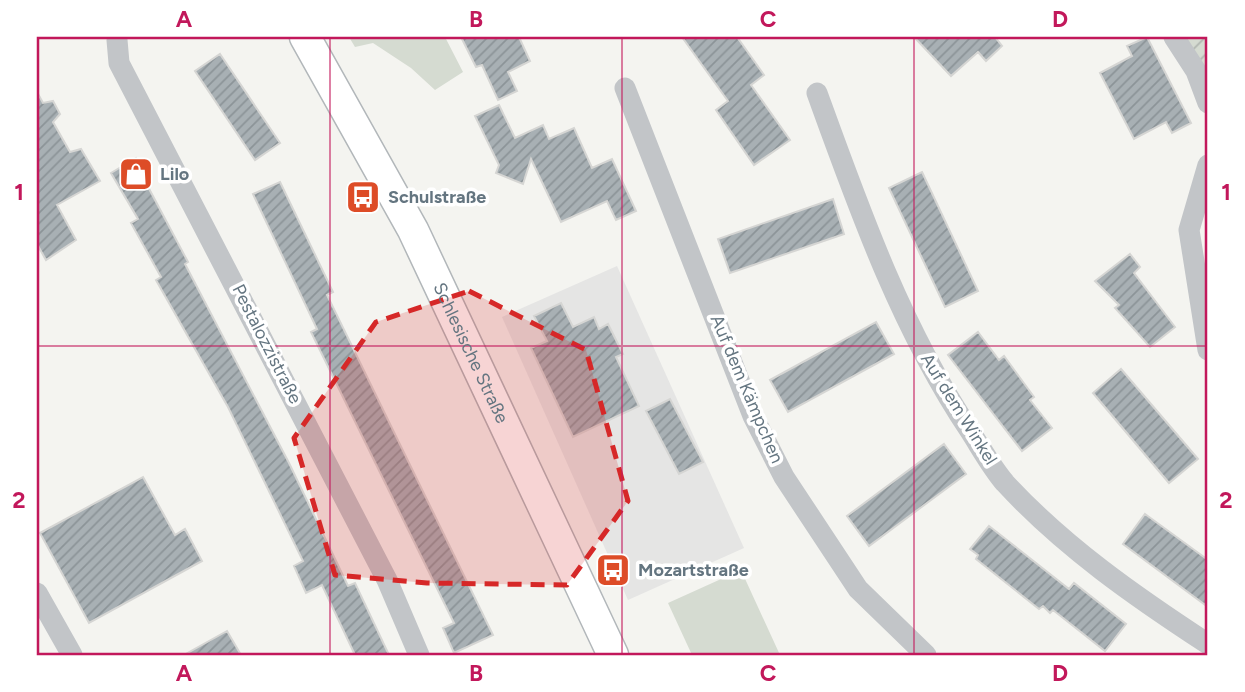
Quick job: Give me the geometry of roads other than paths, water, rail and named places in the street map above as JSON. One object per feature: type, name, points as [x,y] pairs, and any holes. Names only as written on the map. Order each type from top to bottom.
[{"type":"main road","name":"Schlesische Straße","points":[[292,37],[310,48],[413,230],[613,655]]},
{"type":"street","points":[[1174,37],[1196,71],[1208,103]]},
{"type":"street","name":"Pestalozzistraße","points":[[117,38],[119,62],[387,580],[419,655]]},
{"type":"street","name":"Auf dem Kämpchen","points":[[625,88],[754,416],[784,477],[858,589],[926,655]]},
{"type":"street","name":"Auf dem Winkel","points":[[817,93],[911,330],[958,414],[1004,481],[1054,532],[1125,587],[1208,644]]},
{"type":"street","points":[[1208,165],[1189,230],[1208,350]]},
{"type":"street","points":[[37,593],[72,655]]},
{"type":"place","name":"Lilo","points":[[136,174]]},
{"type":"place","name":"Schulstraße","points":[[363,197]]},
{"type":"place","name":"Mozartstraße","points":[[613,570]]}]
